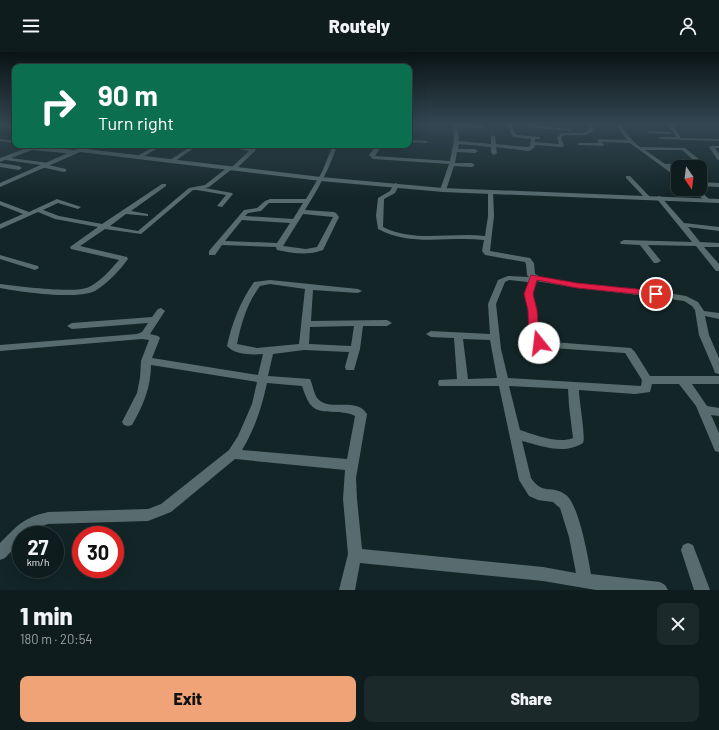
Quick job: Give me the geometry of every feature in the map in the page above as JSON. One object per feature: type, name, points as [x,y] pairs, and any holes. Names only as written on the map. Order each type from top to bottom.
[{"type":"street","points":[[2,159],[29,149]]},
{"type":"street","points":[[49,149],[139,157],[321,179],[443,190],[719,201]]},
{"type":"street","points":[[0,185],[81,149]]},
{"type":"street","points":[[139,157],[152,149]]},
{"type":"street","points":[[172,161],[190,149]]},
{"type":"street","points":[[39,210],[58,218],[136,233],[141,232],[194,188],[207,186],[232,168],[253,149]]},
{"type":"street","points":[[279,245],[321,179],[334,149]]},
{"type":"street","points":[[377,149],[372,157],[472,165]]},
{"type":"street","points":[[493,149],[494,153]]},
{"type":"street","points":[[641,149],[671,171]]},
{"type":"street","points":[[665,166],[702,164],[683,149]]},
{"type":"street","points":[[443,190],[453,163],[454,150],[475,151]]},
{"type":"street","points":[[2,159],[45,165],[64,170]]},
{"type":"street","points":[[0,165],[19,168]]},
{"type":"street","points":[[628,177],[647,197]]},
{"type":"street","points":[[707,184],[719,185]]},
{"type":"street","points":[[0,286],[24,290],[81,292],[94,288],[124,259],[75,248],[76,245],[164,185]]},
{"type":"street","points":[[396,185],[393,192],[381,198],[379,212],[380,228],[402,235],[437,238],[462,236],[487,238]]},
{"type":"street","points":[[194,188],[230,194],[220,206]]},
{"type":"street","points":[[443,383],[504,382],[573,384],[642,390],[647,386],[648,380],[628,350],[552,345],[536,342],[534,339],[532,310],[529,294],[533,279],[530,272],[530,263],[527,260],[488,253],[486,251],[491,216],[491,192]]},
{"type":"street","points":[[702,196],[707,200]]},
{"type":"street","points":[[659,198],[719,269]]},
{"type":"street","points":[[0,226],[57,201],[78,208]]},
{"type":"street","points":[[212,253],[246,211],[261,209],[266,202],[270,201],[308,201]]},
{"type":"street","points":[[0,203],[29,214]]},
{"type":"street","points":[[125,212],[146,215]]},
{"type":"street","points":[[220,242],[279,245],[280,248],[312,251],[320,248],[336,216],[301,212]]},
{"type":"street","points":[[240,218],[295,221]]},
{"type":"street","points":[[683,225],[716,228],[719,230]]},
{"type":"street","points":[[624,242],[719,245]]},
{"type":"street","points":[[642,242],[657,260]]},
{"type":"street","points":[[0,257],[35,268]]},
{"type":"street","points":[[579,584],[572,520],[567,504],[561,499],[536,494],[530,489],[525,480],[495,337],[492,304],[502,280],[508,278],[533,279],[577,286],[686,299],[695,304],[700,313],[704,335],[719,370]]},
{"type":"street","points":[[355,349],[304,347],[269,350],[239,350],[232,346],[234,335],[245,304],[257,284],[262,282],[358,291]]},
{"type":"street","points":[[304,347],[309,287]]},
{"type":"street","points":[[142,336],[161,311]]},
{"type":"street","points":[[700,313],[719,316]]},
{"type":"street","points":[[72,326],[155,320]]},
{"type":"street","points":[[350,367],[355,349],[359,323]]},
{"type":"street","points":[[305,324],[387,323]]},
{"type":"street","points":[[431,334],[495,337]]},
{"type":"street","points":[[0,348],[142,336],[155,338],[146,361],[146,377],[137,408],[128,422]]},
{"type":"street","points":[[458,336],[463,382]]},
{"type":"street","points":[[0,553],[22,530],[33,522],[48,518],[148,515],[166,508],[233,454],[243,438],[257,404],[269,350]]},
{"type":"street","points":[[146,361],[262,379],[306,382],[311,397],[315,403],[322,406],[346,408],[361,414],[351,465],[350,499],[355,554],[347,590]]},
{"type":"street","points":[[648,380],[719,380]]},
{"type":"street","points":[[683,381],[695,394],[704,410],[719,448]]},
{"type":"street","points":[[516,434],[558,444],[569,445],[577,442],[579,440],[579,436],[574,406],[573,384]]},
{"type":"street","points":[[704,410],[719,412]]},
{"type":"street","points":[[233,454],[351,465]]},
{"type":"street","points":[[688,550],[702,590]]},
{"type":"street","points":[[355,554],[360,556],[542,574],[579,584],[660,590]]},
{"type":"route","points":[[539,343],[534,339],[534,326],[529,294],[534,277],[577,286],[656,294]]}]
